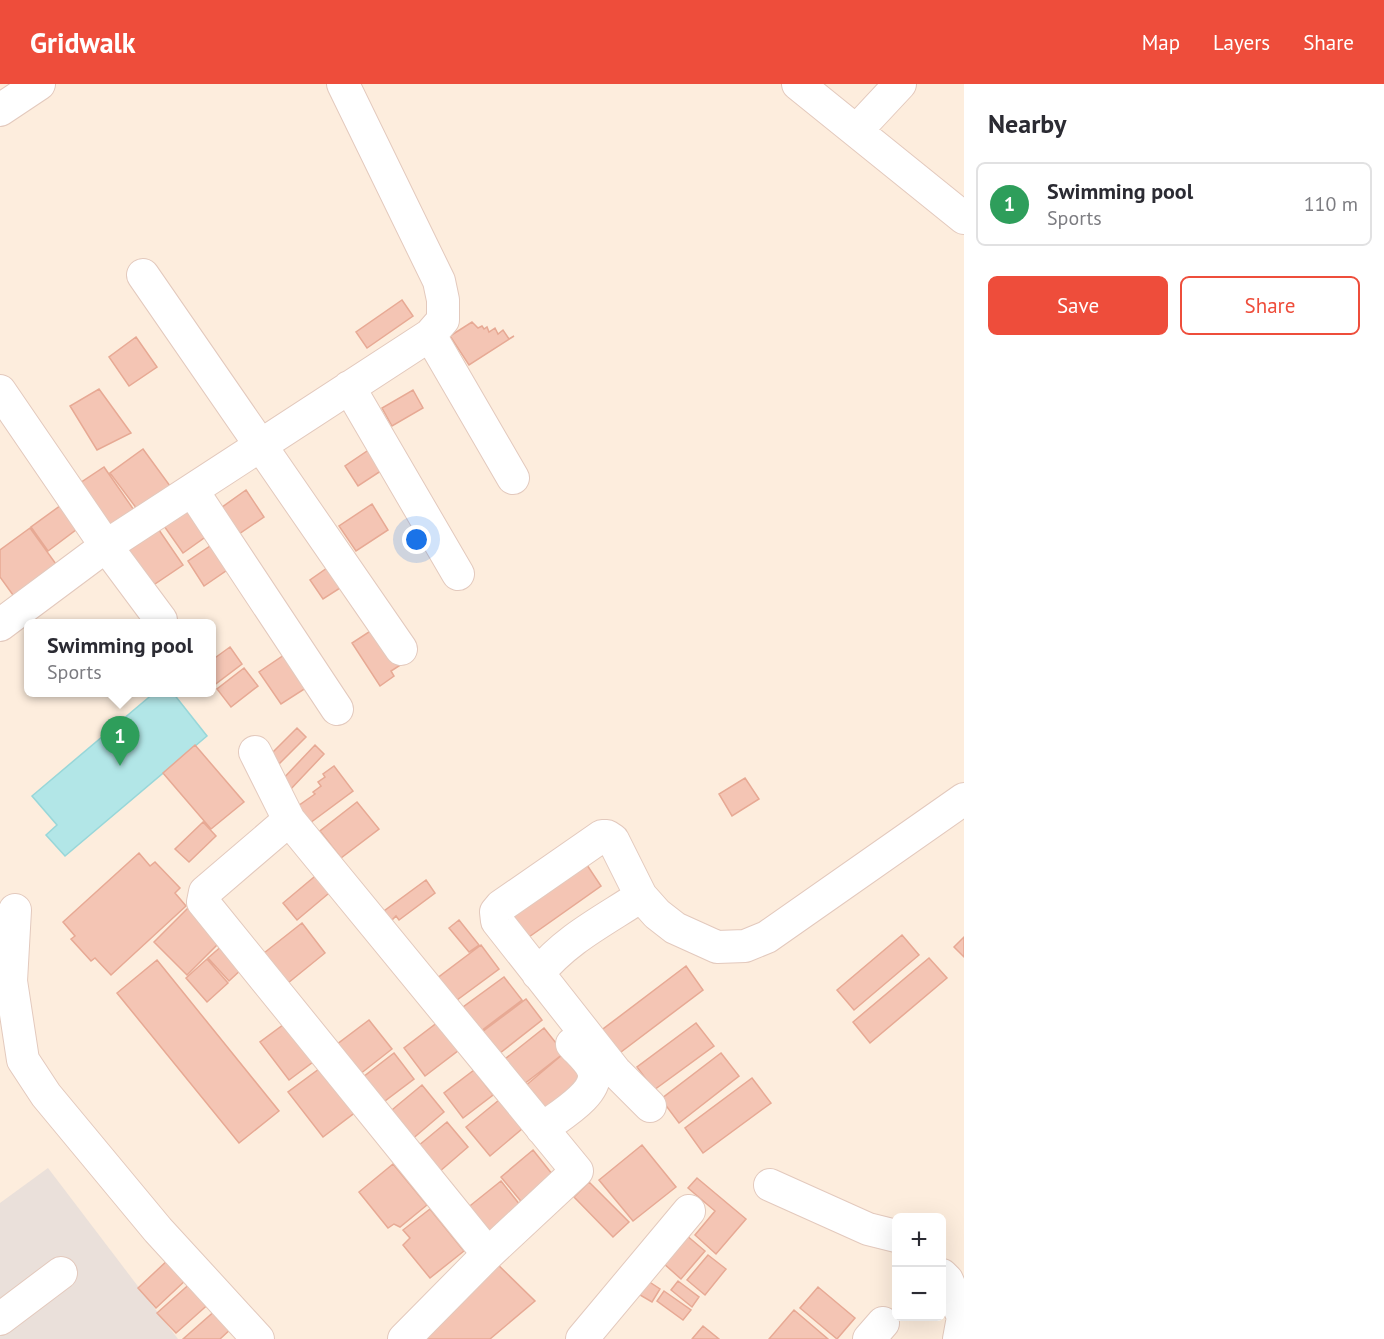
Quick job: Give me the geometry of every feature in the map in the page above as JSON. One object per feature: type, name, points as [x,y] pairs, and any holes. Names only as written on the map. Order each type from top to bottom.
[{"type":"street","points":[[0,110],[39,84]]},
{"type":"street","points":[[4,614],[430,335],[442,320],[443,300],[439,280],[343,84]]},
{"type":"street","points":[[798,84],[964,218]]},
{"type":"street","points":[[857,130],[900,84]]},
{"type":"street","points":[[143,275],[400,649]]},
{"type":"street","points":[[430,335],[513,478]]},
{"type":"street","points":[[349,387],[458,574]]},
{"type":"street","points":[[0,391],[106,546],[160,619]]},
{"type":"street","points":[[192,489],[337,709]]},
{"type":"street","points":[[255,753],[289,820],[577,1171],[488,1254],[404,1339]]},
{"type":"street","points":[[650,1106],[615,1071],[497,921],[496,912],[501,906],[602,836],[607,836],[613,840],[641,896],[657,914],[675,928],[717,947],[745,946],[767,937],[964,800]]},
{"type":"street","points":[[289,820],[205,892],[203,902],[488,1254]]},
{"type":"street","points":[[538,974],[563,948],[641,896]]},
{"type":"street","points":[[15,910],[11,981],[23,1060],[46,1095],[158,1230],[258,1339]]},
{"type":"street","points":[[501,951],[593,1070],[594,1083],[587,1095],[542,1129]]},
{"type":"street","points":[[770,1185],[868,1229],[892,1235]]},
{"type":"street","points":[[582,1339],[689,1211]]},
{"type":"street","points":[[0,1319],[61,1273]]},
{"type":"street","points":[[946,1279],[963,1317],[959,1339]]},
{"type":"shaded area","points":[[48,1168],[178,1339],[0,1339],[0,1203]]},
{"type":"water","points":[[149,697],[176,697],[207,736],[65,856],[46,835],[57,825],[32,796]]},
{"type":"building","points":[[402,300],[413,316],[367,348],[356,332]]},
{"type":"building","points":[[472,322],[478,328],[487,327],[489,332],[495,328],[498,334],[503,330],[509,339],[514,336],[469,365],[450,336]]},
{"type":"building","points":[[136,337],[157,367],[129,386],[109,357]]},
{"type":"building","points":[[99,389],[131,433],[97,450],[70,406]]},
{"type":"building","points":[[413,390],[423,408],[392,426],[382,408]]},
{"type":"building","points":[[376,445],[390,465],[358,486],[345,466]]},
{"type":"building","points":[[143,449],[173,490],[140,513],[110,473]]},
{"type":"building","points":[[104,467],[136,513],[110,531],[77,485]]},
{"type":"building","points":[[246,490],[264,517],[236,536],[218,510]]},
{"type":"building","points":[[68,500],[85,523],[48,551],[31,527]]},
{"type":"building","points":[[372,504],[388,530],[356,551],[339,526]]},
{"type":"building","points":[[193,506],[211,533],[183,553],[164,526]]},
{"type":"building","points":[[30,528],[61,571],[18,602],[0,577],[0,550]]},
{"type":"building","points":[[159,530],[183,565],[152,586],[128,551]]},
{"type":"building","points":[[216,542],[233,566],[204,586],[188,561]]},
{"type":"building","points":[[337,561],[351,581],[323,599],[310,580]]},
{"type":"building","points":[[378,626],[402,664],[391,671],[394,676],[380,686],[352,643]]},
{"type":"building","points":[[230,647],[242,664],[216,684],[216,657]]},
{"type":"building","points":[[287,653],[309,686],[281,704],[259,672]]},
{"type":"building","points":[[244,668],[258,686],[231,707],[217,689]]},
{"type":"building","points":[[297,728],[306,737],[275,768],[266,759]]},
{"type":"building","points":[[195,745],[244,802],[211,829],[163,773]]},
{"type":"building","points":[[315,745],[324,754],[289,791],[280,782]]},
{"type":"building","points":[[334,766],[353,791],[310,823],[298,806],[315,794],[313,792],[321,786],[318,782],[325,777],[323,774]]},
{"type":"building","points":[[745,778],[759,799],[732,816],[719,794]]},
{"type":"building","points":[[357,802],[379,829],[341,858],[320,831]]},
{"type":"building","points":[[203,822],[216,836],[189,862],[175,849]]},
{"type":"building","points":[[139,853],[150,866],[155,862],[180,888],[175,893],[186,906],[111,975],[95,958],[91,961],[71,939],[75,936],[63,922]]},
{"type":"building","points":[[585,862],[601,886],[519,944],[502,919]]},
{"type":"building","points":[[320,872],[334,889],[297,920],[283,903]]},
{"type":"building","points":[[426,880],[435,893],[399,920],[396,916],[391,921],[384,911]]},
{"type":"building","points":[[189,907],[222,940],[187,975],[154,942]]},
{"type":"building","points":[[459,920],[479,945],[469,952],[449,928]]},
{"type":"building","points":[[302,923],[325,953],[288,983],[264,953]]},
{"type":"building","points":[[902,935],[919,955],[854,1010],[837,990]]},
{"type":"building","points":[[964,937],[964,957],[954,947]]},
{"type":"building","points":[[224,944],[244,967],[229,981],[208,958]]},
{"type":"building","points":[[481,945],[499,969],[453,1003],[436,979]]},
{"type":"building","points":[[929,958],[947,978],[870,1043],[853,1022]]},
{"type":"building","points":[[207,959],[228,983],[207,1002],[186,978]]},
{"type":"building","points":[[157,960],[279,1111],[239,1143],[117,993]]},
{"type":"building","points":[[686,966],[703,990],[617,1055],[599,1032]]},
{"type":"building","points":[[504,977],[522,1000],[477,1034],[459,1010]]},
{"type":"building","points":[[526,999],[542,1020],[495,1057],[478,1035]]},
{"type":"building","points":[[291,1019],[317,1059],[289,1080],[260,1042]]},
{"type":"building","points":[[369,1020],[392,1049],[355,1078],[332,1048]]},
{"type":"building","points":[[438,1022],[459,1050],[425,1076],[404,1048]]},
{"type":"building","points":[[696,1023],[714,1046],[654,1090],[637,1067]]},
{"type":"building","points":[[544,1028],[564,1053],[519,1088],[500,1063]]},
{"type":"building","points":[[394,1053],[414,1079],[377,1107],[358,1081]]},
{"type":"building","points":[[721,1053],[739,1076],[679,1123],[661,1099]]},
{"type":"building","points":[[562,1055],[582,1079],[544,1111],[524,1087]]},
{"type":"building","points":[[323,1066],[357,1111],[323,1137],[288,1092]]},
{"type":"building","points":[[474,1070],[493,1095],[463,1118],[444,1093]]},
{"type":"building","points":[[752,1078],[771,1103],[703,1153],[685,1128]]},
{"type":"building","points":[[422,1085],[444,1112],[410,1141],[387,1114]]},
{"type":"building","points":[[499,1100],[522,1129],[490,1156],[466,1127]]},
{"type":"building","points":[[447,1122],[468,1147],[439,1172],[418,1146]]},
{"type":"building","points":[[642,1145],[676,1187],[633,1221],[599,1180]]},
{"type":"building","points":[[533,1150],[556,1179],[524,1205],[501,1177]]},
{"type":"building","points":[[393,1164],[427,1205],[400,1227],[394,1224],[388,1228],[359,1192]]},
{"type":"building","points":[[697,1178],[746,1219],[716,1254],[695,1235],[715,1211],[688,1188]]},
{"type":"building","points":[[501,1181],[524,1210],[489,1238],[466,1209]]},
{"type":"building","points":[[589,1182],[629,1222],[613,1237],[574,1197]]},
{"type":"building","points":[[430,1209],[464,1251],[430,1278],[403,1245],[410,1238],[403,1230]]},
{"type":"building","points":[[686,1235],[705,1251],[681,1279],[663,1263]]},
{"type":"building","points":[[708,1255],[726,1269],[705,1295],[687,1280]]},
{"type":"building","points":[[490,1257],[535,1301],[490,1339],[412,1339]]},
{"type":"building","points":[[170,1258],[188,1278],[156,1308],[138,1288]]},
{"type":"building","points":[[194,1280],[212,1301],[176,1333],[157,1313]]},
{"type":"building","points":[[648,1281],[660,1289],[652,1302],[640,1295]]},
{"type":"building","points":[[678,1281],[699,1297],[692,1307],[671,1290]]},
{"type":"building","points":[[818,1287],[855,1318],[837,1339],[800,1308]]},
{"type":"building","points":[[664,1291],[691,1310],[683,1320],[657,1301]]},
{"type":"building","points":[[217,1309],[233,1327],[220,1339],[183,1339]]},
{"type":"building","points":[[794,1310],[828,1339],[769,1339]]},
{"type":"building","points":[[703,1326],[719,1339],[692,1339]]},
{"type":"place","name":"Swimming pool","points":[[120,766]]}]
